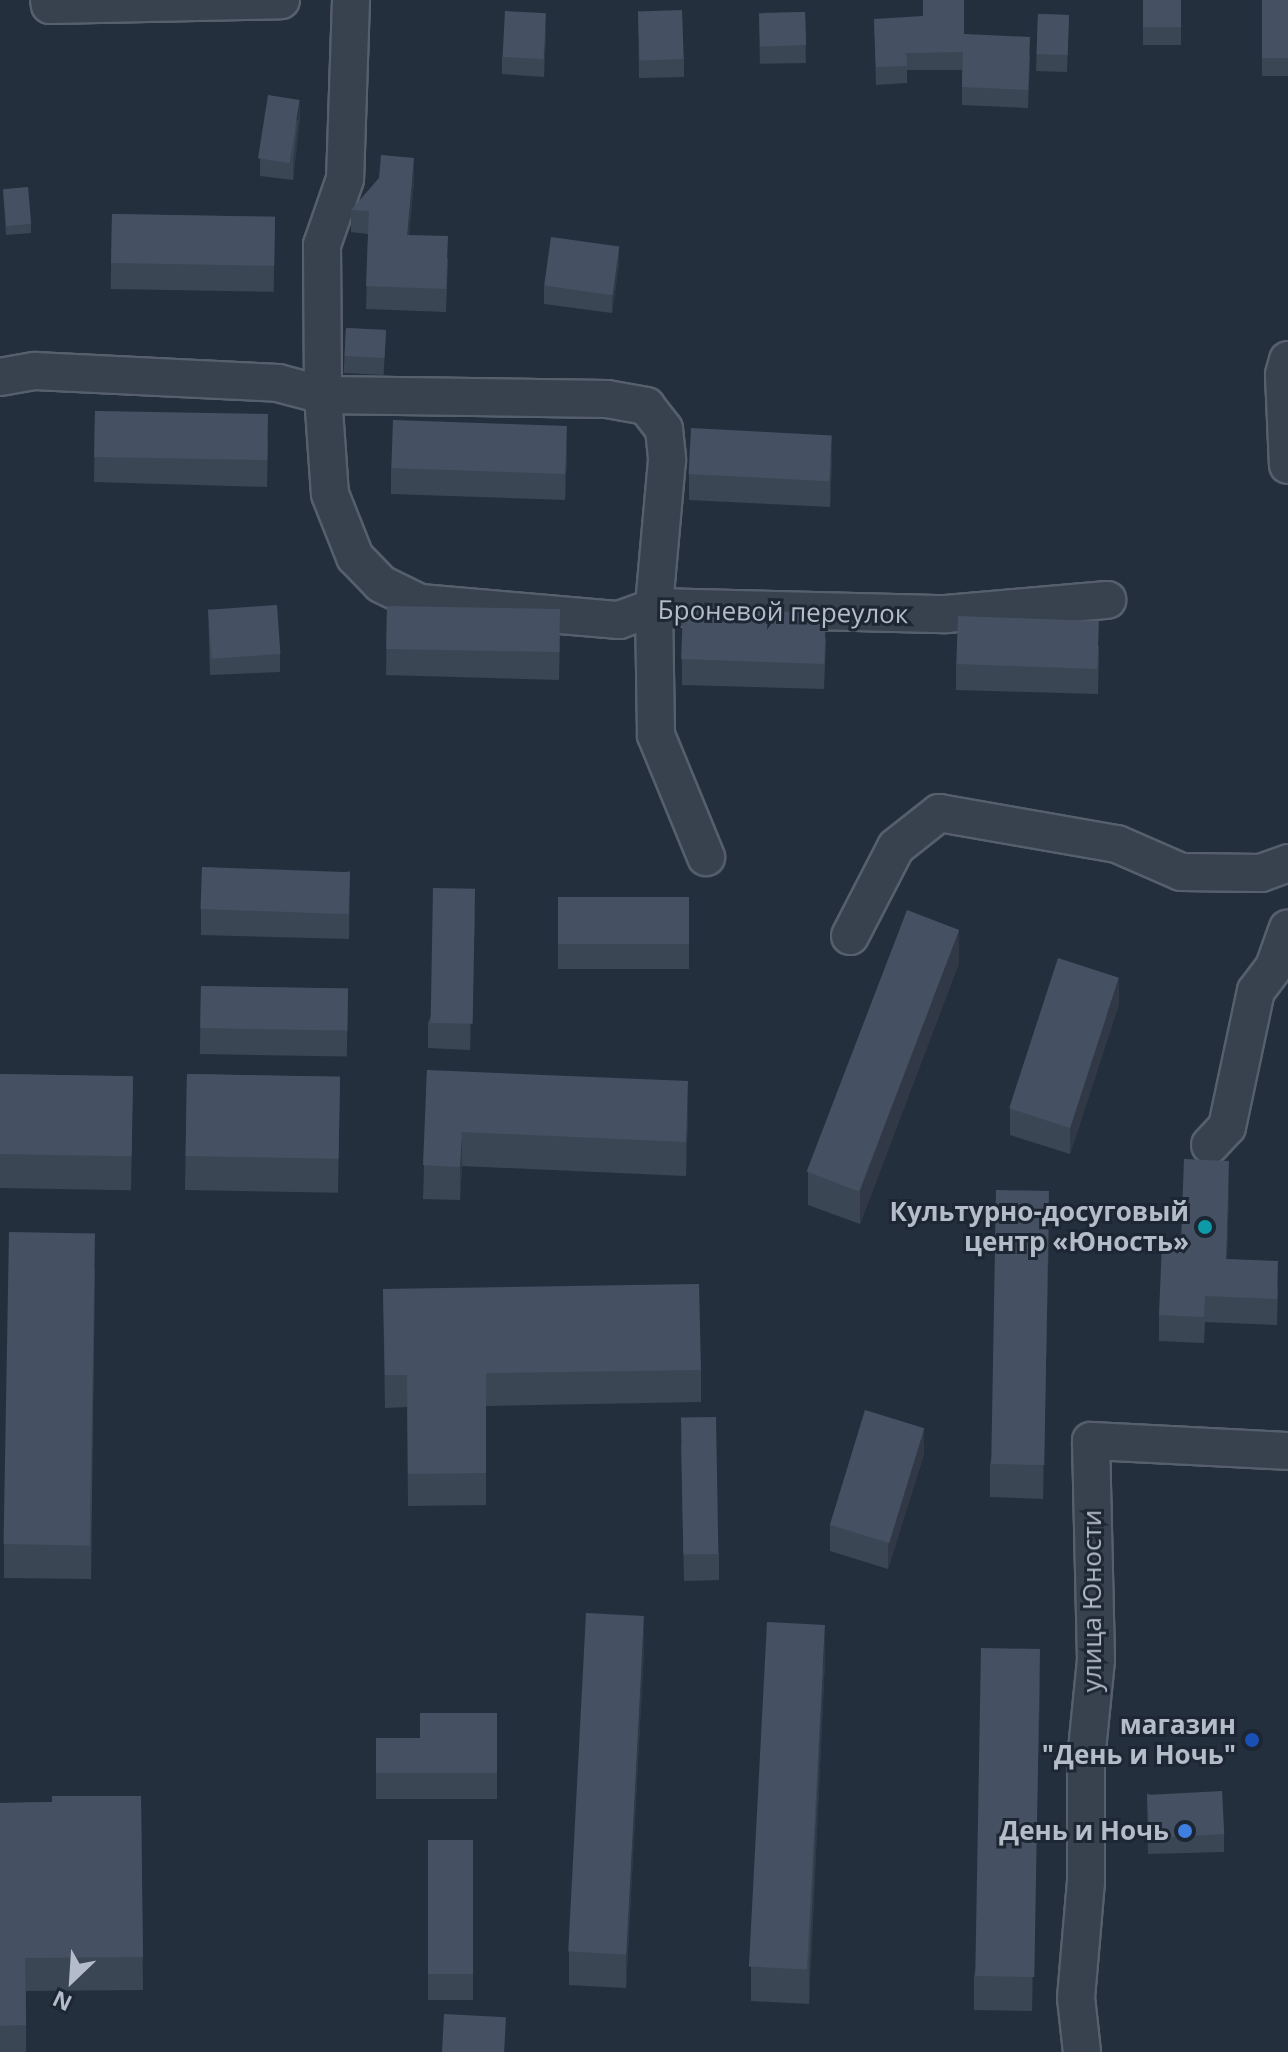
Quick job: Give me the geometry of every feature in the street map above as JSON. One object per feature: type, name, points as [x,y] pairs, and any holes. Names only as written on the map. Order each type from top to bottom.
[{"type":"street","points":[[50,2],[281,0]]},
{"type":"street","name":"Броневой переулок","points":[[351,0],[345,179],[322,245],[323,395],[330,494],[355,557],[381,584],[420,603],[619,620],[654,607],[946,614],[1107,600]]},
{"type":"street","points":[[1288,360],[1284,375],[1288,465]]},
{"type":"street","points":[[0,377],[35,371],[278,383],[323,395],[607,399],[646,406],[664,429],[667,460],[654,607],[656,735],[706,857]]},
{"type":"street","points":[[850,936],[896,847],[939,813],[1117,844],[1181,872],[1261,873],[1288,863]]},
{"type":"street","points":[[1210,1145],[1227,1127],[1256,991],[1274,967],[1288,928]]},
{"type":"street","name":"улица Юности","points":[[1082,2052],[1076,1998],[1086,1882],[1086,1760],[1096,1660],[1091,1441],[1288,1451]]},
{"type":"building","points":[[923,0],[964,0],[964,34],[1030,37],[1028,90],[962,87],[963,52],[906,53],[907,66],[876,67],[874,19],[923,16]]},
{"type":"building","points":[[1143,0],[1181,0],[1181,27],[1143,27]]},
{"type":"building","points":[[1262,0],[1288,0],[1288,58],[1262,58]]},
{"type":"building","points":[[682,10],[684,59],[640,61],[638,12]]},
{"type":"building","points":[[505,11],[546,13],[544,59],[503,57]]},
{"type":"building","points":[[805,12],[806,45],[760,47],[759,14]]},
{"type":"building","points":[[1038,14],[1069,15],[1068,55],[1037,54]]},
{"type":"building","points":[[268,95],[300,100],[290,163],[258,158]]},
{"type":"building","points":[[381,155],[414,158],[407,235],[448,236],[446,289],[366,286],[369,211],[351,210],[379,178]]},
{"type":"building","points":[[28,187],[31,224],[6,226],[3,189]]},
{"type":"building","points":[[112,214],[275,217],[274,266],[111,263]]},
{"type":"building","points":[[551,237],[619,247],[613,295],[544,286]]},
{"type":"building","points":[[346,328],[386,330],[384,358],[345,356]]},
{"type":"building","points":[[95,411],[268,414],[267,460],[94,457]]},
{"type":"building","points":[[393,420],[567,426],[565,474],[391,468]]},
{"type":"building","points":[[691,428],[832,435],[829,481],[689,474]]},
{"type":"building","points":[[277,605],[280,654],[212,659],[208,610]]},
{"type":"building","points":[[387,606],[560,609],[559,652],[386,649]]},
{"type":"building","points":[[683,608],[826,613],[824,664],[681,659]]},
{"type":"building","points":[[958,616],[1099,621],[1097,669],[956,664]]},
{"type":"building","points":[[202,867],[350,872],[348,914],[201,909]]},
{"type":"building","points":[[433,888],[475,889],[473,1024],[431,1023]]},
{"type":"building","points":[[558,897],[689,897],[689,944],[558,944]]},
{"type":"building","points":[[907,910],[959,930],[859,1191],[807,1171]]},
{"type":"building","points":[[1058,958],[1119,978],[1070,1128],[1009,1108]]},
{"type":"building","points":[[201,986],[348,989],[347,1031],[200,1028]]},
{"type":"building","points":[[427,1070],[688,1081],[686,1142],[462,1132],[460,1167],[423,1165]]},
{"type":"building","points":[[0,1074],[133,1076],[132,1156],[0,1154]]},
{"type":"building","points":[[187,1074],[340,1077],[339,1159],[186,1156]]},
{"type":"building","name":"Культурно-досуговый центр «Юность»","points":[[1184,1159],[1229,1161],[1226,1259],[1278,1261],[1277,1299],[1205,1296],[1204,1317],[1159,1315],[1162,1242],[1181,1243]]},
{"type":"building","points":[[996,1190],[1049,1191],[1044,1465],[991,1464]]},
{"type":"building","points":[[9,1232],[95,1234],[90,1545],[4,1544]]},
{"type":"building","points":[[699,1284],[701,1370],[486,1373],[486,1473],[408,1474],[407,1375],[385,1375],[383,1289]]},
{"type":"building","points":[[865,1410],[924,1428],[889,1543],[830,1525]]},
{"type":"building","points":[[716,1417],[718,1554],[683,1555],[681,1418]]},
{"type":"building","points":[[586,1613],[644,1616],[626,1955],[568,1952]]},
{"type":"building","points":[[767,1622],[825,1625],[807,1970],[749,1967]]},
{"type":"building","points":[[981,1648],[1040,1649],[1034,1977],[975,1976]]},
{"type":"building","points":[[420,1713],[497,1713],[497,1773],[376,1773],[376,1738],[420,1738]]},
{"type":"building","points":[[1222,1791],[1224,1834],[1149,1838],[1147,1795]]},
{"type":"building","points":[[52,1796],[141,1796],[143,1957],[25,1958],[26,2025],[0,2026],[0,1803],[52,1802]]},
{"type":"building","points":[[428,1840],[473,1840],[473,1974],[428,1974]]},
{"type":"building","points":[[444,2014],[506,2017],[504,2052],[442,2052]]},
{"type":"place","name":"Культурно-досуговый центр «Юность»","points":[[1205,1227]]},
{"type":"place","name":"магазин \"День и Ночь\"","points":[[1252,1740]]},
{"type":"place","name":"День и Ночь","points":[[1185,1831]]}]
